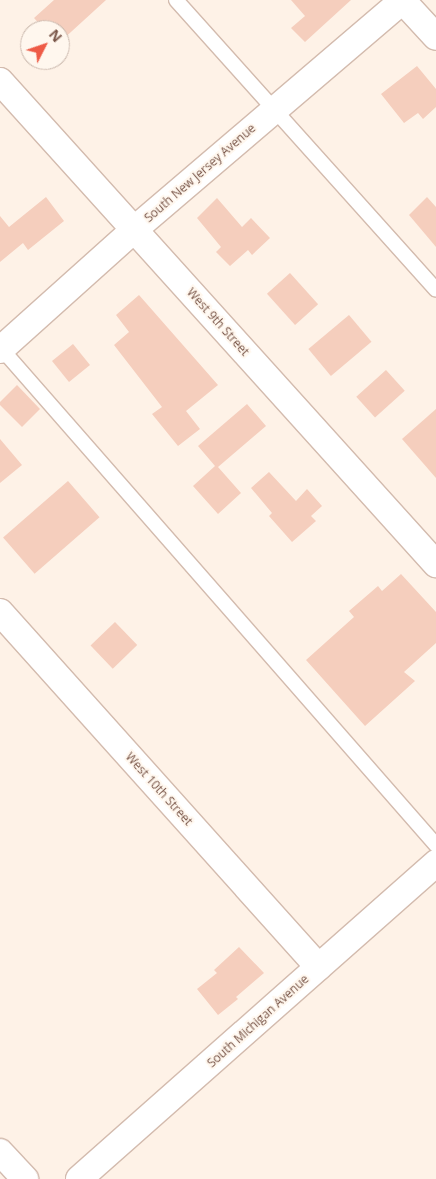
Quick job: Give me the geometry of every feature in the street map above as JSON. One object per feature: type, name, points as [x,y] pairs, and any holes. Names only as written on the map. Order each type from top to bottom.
[{"type":"street","name":"South New Jersey Avenue","points":[[1,349],[134,229],[402,0]]},
{"type":"street","points":[[402,0],[436,37]]},
{"type":"street","name":"West 9th Street","points":[[0,81],[436,564]]},
{"type":"street","name":"West 10th Street","points":[[0,612],[319,967]]},
{"type":"street","name":"South Michigan Avenue","points":[[79,1179],[436,863]]},
{"type":"street","points":[[0,1152],[25,1179]]},
{"type":"lane","points":[[176,0],[436,290]]},
{"type":"lane","points":[[1,349],[436,845]]},
{"type":"building","points":[[54,0],[106,0],[70,33],[70,20],[36,20],[34,18]]},
{"type":"building","points":[[291,0],[351,0],[305,42],[291,28],[305,16]]},
{"type":"building","points":[[417,66],[436,89],[436,107],[423,119],[418,113],[404,123],[381,94]]},
{"type":"building","points":[[46,197],[64,221],[28,250],[23,243],[0,262],[0,216],[9,227]]},
{"type":"building","points":[[427,197],[436,207],[436,247],[409,215]]},
{"type":"building","points":[[217,198],[242,227],[251,218],[270,238],[252,255],[248,250],[230,266],[216,252],[221,247],[197,218]]},
{"type":"building","points":[[290,273],[318,304],[295,325],[267,294]]},
{"type":"building","points":[[139,295],[218,385],[186,411],[200,429],[178,446],[152,414],[162,407],[114,345],[129,332],[116,315]]},
{"type":"building","points":[[349,315],[371,342],[331,376],[308,349]]},
{"type":"building","points":[[73,344],[90,365],[69,382],[52,361]]},
{"type":"building","points":[[386,370],[405,391],[375,418],[356,397]]},
{"type":"building","points":[[17,385],[40,409],[22,427],[0,405],[0,402]]},
{"type":"building","points":[[247,404],[266,426],[218,467],[241,493],[218,514],[193,486],[215,466],[198,446]]},
{"type":"building","points":[[436,409],[436,478],[402,439]]},
{"type":"building","points":[[0,439],[22,465],[0,483]]},
{"type":"building","points":[[269,472],[296,501],[307,489],[322,506],[311,516],[316,521],[292,542],[269,516],[272,513],[251,488]]},
{"type":"building","points":[[68,481],[99,517],[35,574],[3,537]]},
{"type":"building","points":[[401,574],[436,612],[436,643],[404,672],[415,681],[365,726],[306,660],[354,617],[349,611],[378,586],[382,591]]},
{"type":"building","points":[[115,622],[137,645],[113,669],[91,646]]},
{"type":"building","points":[[239,947],[264,973],[236,997],[238,999],[218,1015],[197,989],[217,973],[214,970]]}]
